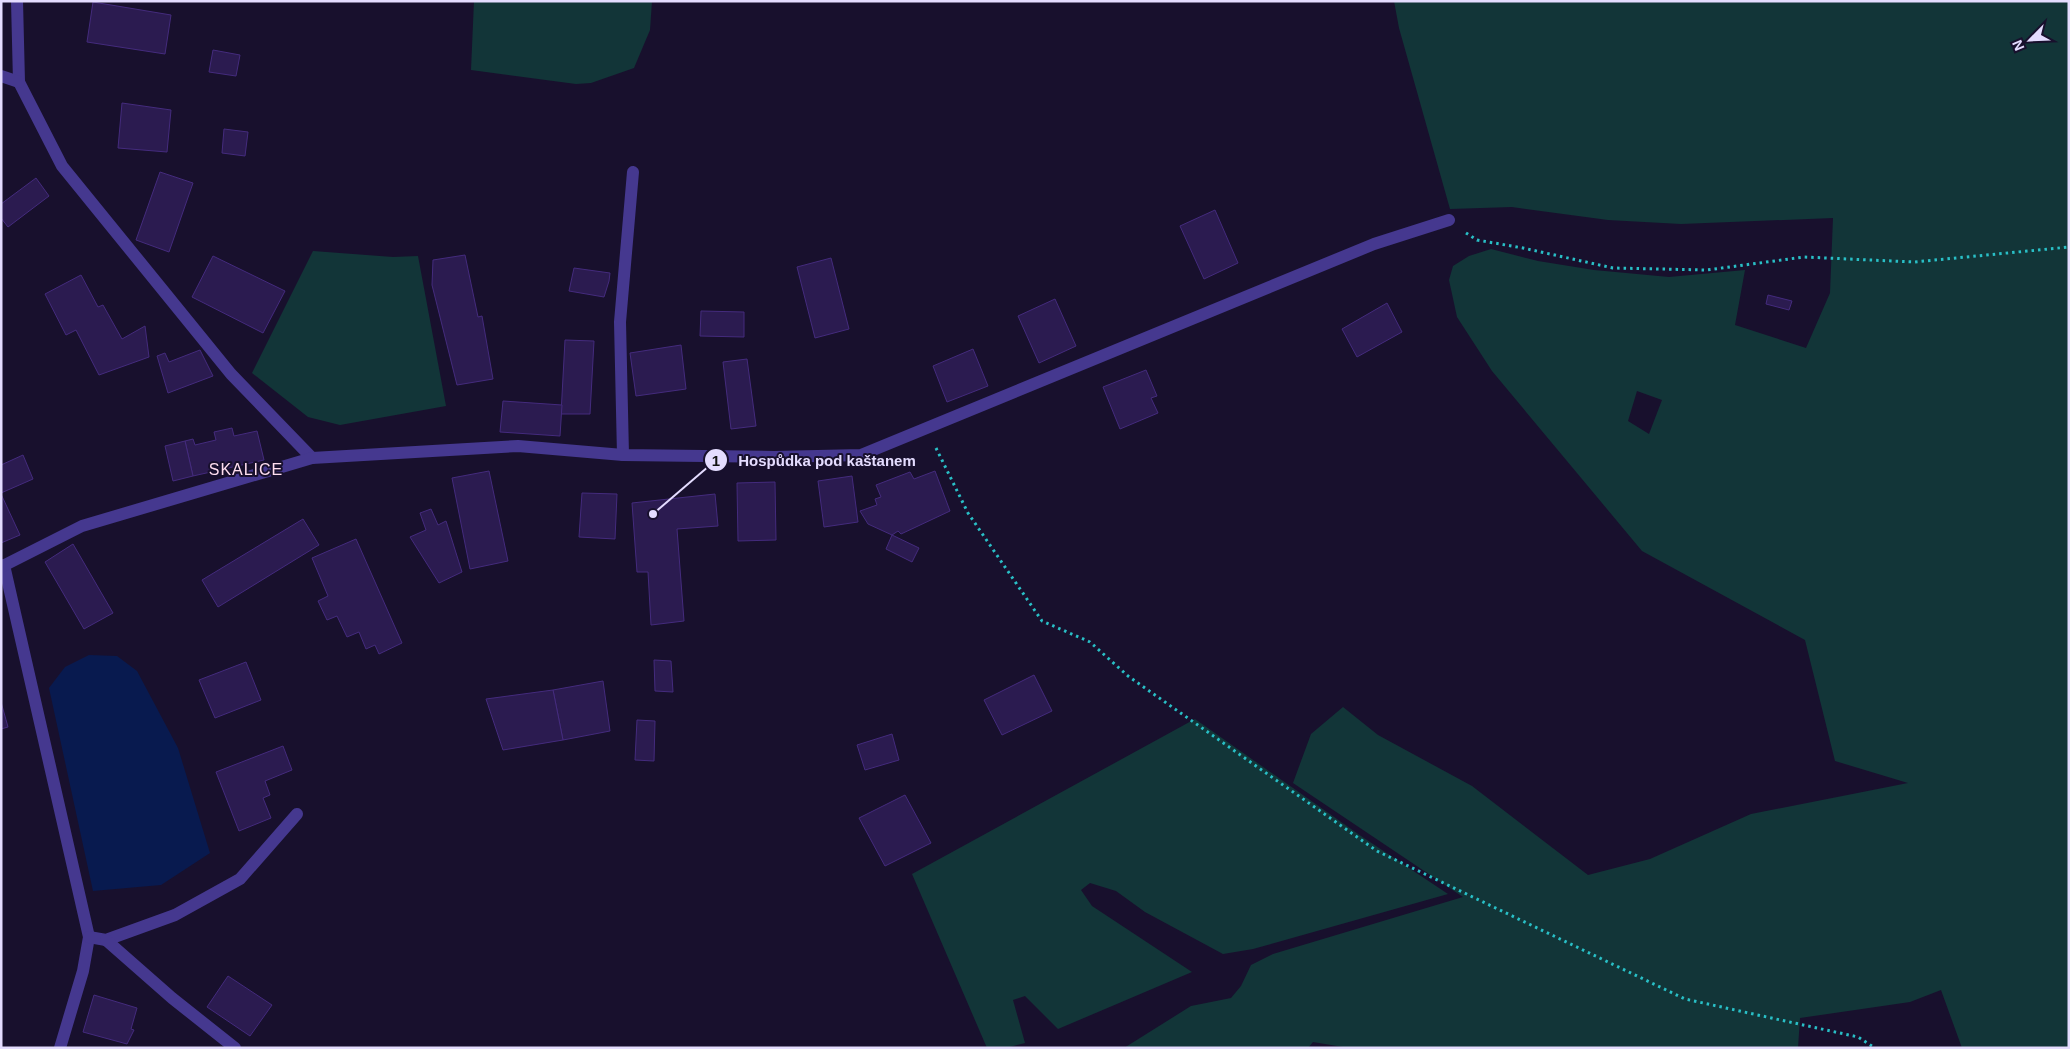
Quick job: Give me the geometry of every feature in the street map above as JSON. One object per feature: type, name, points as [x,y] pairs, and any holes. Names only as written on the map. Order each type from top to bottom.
[{"type":"street","points":[[17,1],[19,82],[62,166],[231,374],[312,458]]},
{"type":"street","points":[[1,76],[19,82]]},
{"type":"street","points":[[623,456],[620,322],[633,172]]},
{"type":"street","points":[[60,1048],[83,971],[88,937],[3,566],[82,526],[312,458],[518,446],[623,456],[774,457],[861,455],[1374,244],[1449,220]]},
{"type":"street","points":[[88,937],[106,940],[174,915],[240,879],[297,814]]},
{"type":"street","points":[[106,940],[172,998],[235,1048]]},
{"type":"path","points":[[1449,220],[1477,240],[1613,268],[1707,270],[1804,257],[1914,262],[2069,246]]},
{"type":"path","points":[[926,428],[968,513],[1042,621],[1090,642],[1128,676],[1377,851],[1685,999],[1858,1037],[1876,1048]]},
{"type":"green space","points":[[474,1],[652,1],[650,30],[634,68],[591,83],[576,84],[471,70]]},
{"type":"green space","points":[[1394,1],[2069,1],[2069,1048],[1962,1048],[1941,990],[1910,1002],[1800,1018],[1798,1048],[1349,1048],[1313,1042],[1308,1048],[1124,1048],[1191,1006],[1231,998],[1241,986],[1251,965],[1273,954],[1463,897],[1293,783],[1311,734],[1343,707],[1378,735],[1472,786],[1588,875],[1650,859],[1751,814],[1908,783],[1835,761],[1805,640],[1642,551],[1492,371],[1457,317],[1449,280],[1453,266],[1469,256],[1491,249],[1538,261],[1594,270],[1669,277],[1745,270],[1735,325],[1806,348],[1830,293],[1833,218],[1681,224],[1608,220],[1512,207],[1450,209],[1399,28]],"holes":[[[1637,391],[1662,400],[1649,434],[1628,421]]]},
{"type":"green space","points":[[313,251],[393,257],[418,256],[446,406],[340,425],[308,417],[252,373]]},
{"type":"green space","points":[[1195,719],[1361,836],[1448,894],[1253,949],[1223,954],[1145,912],[1116,891],[1090,883],[1081,890],[1092,906],[1192,972],[1058,1029],[1025,996],[1013,1000],[1025,1043],[1006,1048],[987,1048],[912,874]]},
{"type":"water","points":[[89,655],[117,656],[137,671],[178,748],[210,853],[161,885],[93,891],[49,688],[65,667]]},
{"type":"building","points":[[93,2],[171,15],[165,54],[87,42]]},
{"type":"building","points":[[213,50],[240,55],[236,76],[209,72]]},
{"type":"building","points":[[122,103],[171,110],[167,152],[118,148]]},
{"type":"building","points":[[224,129],[248,132],[245,156],[222,153]]},
{"type":"building","points":[[160,172],[193,183],[169,252],[136,240]]},
{"type":"building","points":[[36,178],[49,196],[8,227],[1,218],[1,204]]},
{"type":"building","points":[[1215,210],[1238,263],[1204,279],[1180,226]]},
{"type":"building","points":[[465,255],[478,317],[482,316],[493,379],[457,385],[432,285],[433,260]]},
{"type":"building","points":[[213,256],[285,291],[263,333],[192,297]]},
{"type":"building","points":[[831,258],[849,329],[815,338],[797,267]]},
{"type":"building","points":[[574,268],[610,273],[604,297],[569,291]]},
{"type":"building","points":[[81,275],[98,307],[103,305],[122,339],[145,326],[149,357],[99,375],[76,330],[66,335],[45,294]]},
{"type":"building","points":[[1768,295],[1792,301],[1789,310],[1766,304]]},
{"type":"building","points":[[1055,299],[1076,346],[1039,363],[1018,316]]},
{"type":"building","points":[[1387,303],[1402,332],[1357,357],[1342,329]]},
{"type":"building","points":[[701,311],[744,312],[744,337],[700,336]]},
{"type":"building","points":[[565,340],[594,341],[590,414],[561,414]]},
{"type":"building","points":[[681,345],[686,389],[636,396],[630,353]]},
{"type":"building","points":[[973,349],[988,386],[947,402],[933,366]]},
{"type":"building","points":[[200,350],[213,376],[168,393],[157,356],[165,353],[169,362]]},
{"type":"building","points":[[747,359],[756,426],[731,429],[723,362]]},
{"type":"building","points":[[1146,370],[1157,396],[1151,398],[1158,413],[1120,429],[1103,387]]},
{"type":"building","points":[[503,401],[562,405],[560,436],[500,432]]},
{"type":"building","points":[[232,428],[234,436],[257,431],[264,460],[193,476],[185,441],[193,439],[195,445],[216,440],[214,432]]},
{"type":"building","points":[[185,441],[193,476],[173,481],[165,446]]},
{"type":"building","points":[[23,455],[33,479],[1,493],[1,465]]},
{"type":"building","points":[[489,471],[508,561],[470,569],[452,478]]},
{"type":"building","points":[[935,471],[950,511],[901,534],[898,531],[892,535],[868,524],[860,511],[877,505],[875,499],[881,497],[876,485],[910,472],[914,479]]},
{"type":"building","points":[[852,476],[858,522],[824,527],[818,481]]},
{"type":"building","points":[[775,482],[776,540],[738,541],[737,483]]},
{"type":"building","points":[[582,493],[617,494],[615,539],[579,537]]},
{"type":"building","points":[[1,494],[20,535],[1,543]]},
{"type":"building","points":[[715,494],[718,526],[677,529],[684,621],[651,625],[648,572],[637,572],[632,503]]},
{"type":"building","points":[[431,509],[438,525],[446,521],[462,572],[439,583],[410,537],[426,530],[420,513]]},
{"type":"building","points":[[303,519],[319,545],[218,607],[202,580]]},
{"type":"building","points":[[892,535],[919,548],[912,562],[886,549]]},
{"type":"building","points":[[356,539],[402,643],[379,654],[375,645],[366,649],[359,632],[347,637],[337,616],[327,620],[318,601],[328,596],[312,558]]},
{"type":"building","points":[[73,544],[113,613],[84,629],[45,562]]},
{"type":"building","points":[[654,660],[671,661],[673,692],[655,691]]},
{"type":"building","points":[[246,662],[261,700],[215,718],[199,680]]},
{"type":"building","points":[[1034,675],[1052,711],[1002,735],[984,700]]},
{"type":"building","points":[[603,681],[610,731],[563,740],[553,690]]},
{"type":"building","points":[[553,690],[563,740],[503,750],[486,699]]},
{"type":"building","points":[[1,702],[8,727],[1,729]]},
{"type":"building","points":[[637,720],[655,721],[654,761],[635,760]]},
{"type":"building","points":[[892,734],[899,760],[865,770],[857,745]]},
{"type":"building","points":[[283,746],[292,770],[265,781],[270,795],[263,798],[271,818],[239,831],[216,772]]},
{"type":"building","points":[[905,795],[931,843],[885,866],[859,818]]},
{"type":"building","points":[[228,976],[272,1005],[250,1036],[207,1007]]},
{"type":"building","points":[[94,995],[137,1008],[131,1029],[134,1030],[127,1044],[83,1032]]},
{"type":"place","name":"Hospůdka pod kaštanem","points":[[653,514]]},
{"type":"district","name":"SKALICE","points":[[246,469]]}]
